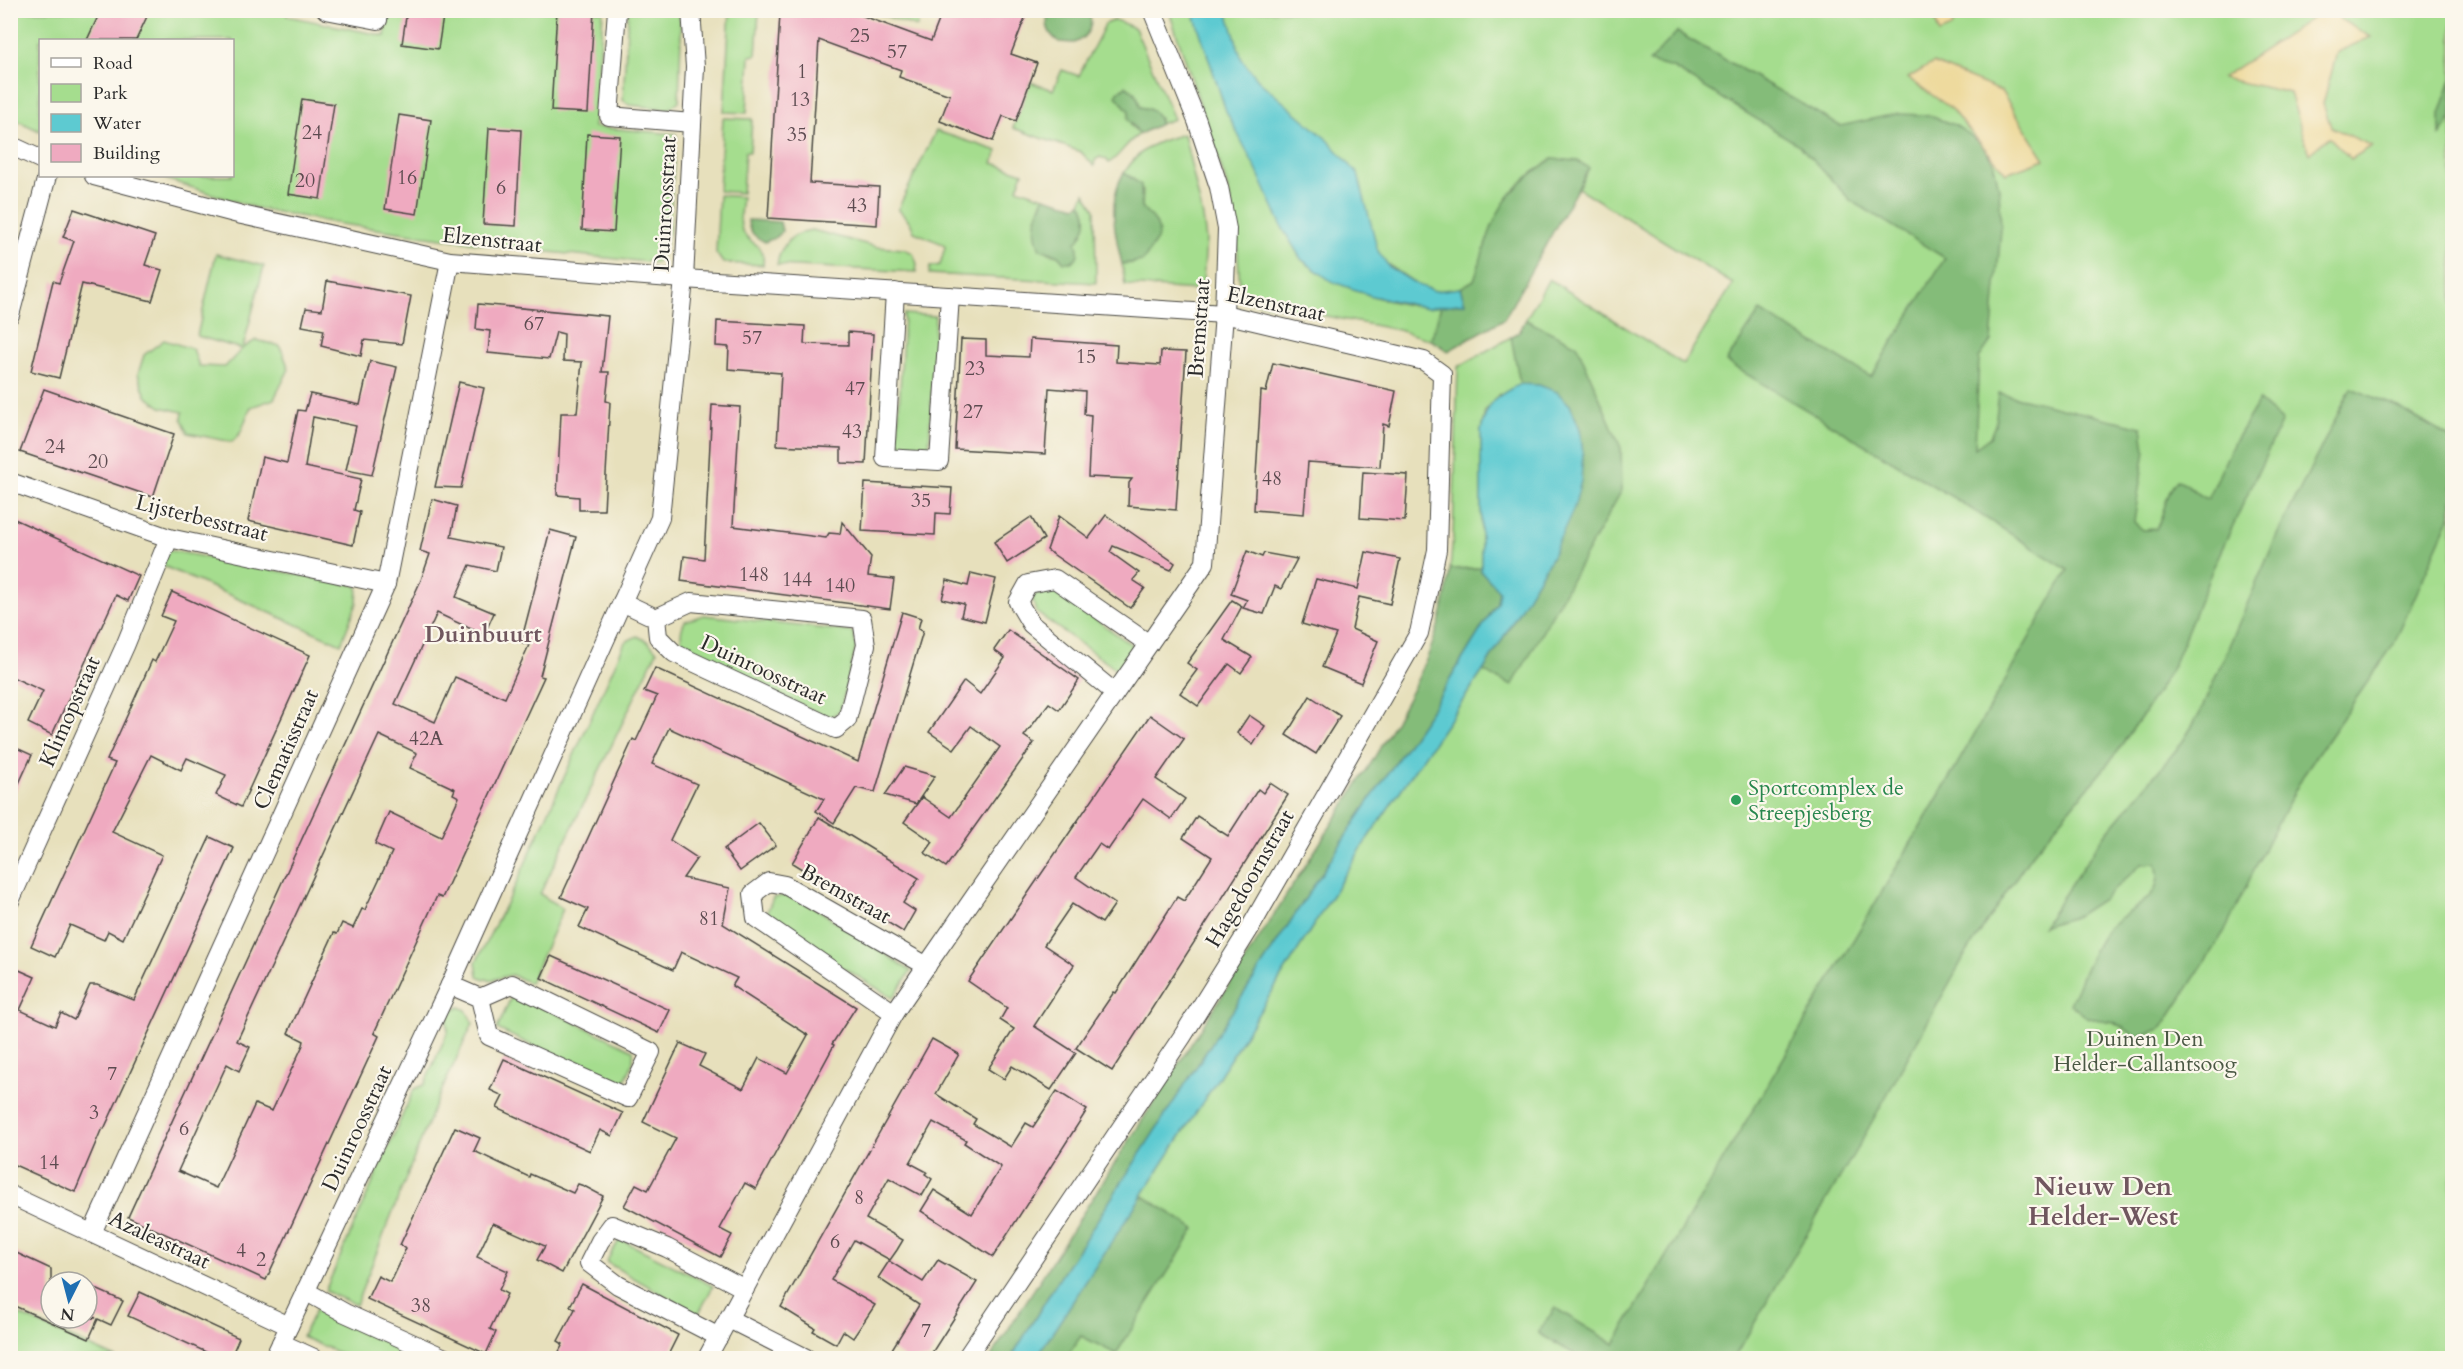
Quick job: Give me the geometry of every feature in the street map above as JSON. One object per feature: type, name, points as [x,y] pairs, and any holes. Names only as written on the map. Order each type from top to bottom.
[{"type":"street","points":[[326,10],[378,20],[380,10]]},
{"type":"street","name":"Duinroosstraat","points":[[617,10],[609,116],[692,123]]},
{"type":"street","name":"Duinroosstraat","points":[[281,1342],[450,985],[660,518],[684,279],[695,67],[691,10]]},
{"type":"street","name":"Bremstraat","points":[[707,1359],[894,1013],[1204,563],[1224,314],[1227,229],[1219,187],[1197,121],[1152,10]]},
{"type":"street","points":[[10,145],[39,159]]},
{"type":"street","points":[[10,315],[47,177]]},
{"type":"street","name":"Elzenstraat","points":[[98,177],[242,216],[450,261],[684,279],[1224,314],[1424,361],[1442,374]]},
{"type":"street","name":"Clematisstraat","points":[[92,1233],[386,584],[450,261]]},
{"type":"street","points":[[896,292],[885,458],[939,461],[950,296]]},
{"type":"street","name":"Hagedoornstraat","points":[[966,1359],[1176,1046],[1250,928],[1419,633],[1437,550],[1442,374]]},
{"type":"street","name":"Lijsterbesstraat","points":[[10,482],[169,538],[386,584]]},
{"type":"street","name":"Klimopstraat","points":[[10,901],[125,646],[169,538]]},
{"type":"street","points":[[1115,693],[1031,624],[1018,602],[1028,584],[1055,579],[1149,644]]},
{"type":"street","points":[[622,602],[656,618]]},
{"type":"street","name":"Duinroosstraat","points":[[691,602],[862,619],[867,645],[847,720],[836,729],[674,653],[658,637],[656,618],[691,602]]},
{"type":"street","name":"Bremstraat","points":[[894,1013],[756,918],[753,894],[769,882],[785,885],[927,966]]},
{"type":"street","points":[[450,985],[480,998],[512,984],[651,1052],[628,1098],[489,1036],[480,998]]},
{"type":"street","name":"Azaleastraat","points":[[10,1195],[92,1233],[281,1342]]},
{"type":"street","points":[[719,1337],[618,1285],[589,1263],[600,1240],[612,1225],[667,1248],[745,1289]]},
{"type":"street","points":[[305,1291],[445,1359]]},
{"type":"street","points":[[729,1318],[806,1359]]},
{"type":"street","points":[[281,1342],[314,1359]]},
{"type":"green space","points":[[1050,10],[1088,11],[1091,21],[1089,30],[1074,43],[1059,42],[1048,28],[1047,19]]},
{"type":"green space","points":[[11,11],[288,11],[287,16],[385,36],[389,11],[603,11],[594,127],[676,134],[669,232],[664,251],[656,263],[520,249],[341,224],[256,208],[159,177],[234,177],[234,39],[39,39],[39,131],[11,118]]},
{"type":"green space","points":[[628,11],[679,11],[681,34],[679,101],[669,109],[629,105],[623,100]]},
{"type":"green space","points":[[730,11],[759,11],[756,55],[750,56],[747,113],[724,112]]},
{"type":"green space","points":[[871,11],[912,11],[918,21],[917,27]]},
{"type":"green space","name":"Duinen Den Helder-Callantsoog","points":[[1169,11],[2452,11],[2452,1358],[1036,1358],[1210,1091],[1369,836],[1483,671],[1551,558],[1499,394],[1485,411],[1481,431],[1481,568],[1450,569],[1458,367],[1518,333],[1549,279],[1683,364],[1733,284],[1578,188],[1589,168],[1474,281],[1460,288],[1435,291],[1418,285],[1386,263],[1302,260],[1331,279],[1368,295],[1407,305],[1441,306],[1431,340],[1398,330],[1244,300],[1240,288],[1236,223],[1226,182]]},
{"type":"green space","points":[[1115,20],[1135,28],[1174,119],[1160,124],[1160,118],[1149,109],[1140,107],[1136,94],[1126,87],[1116,96],[1129,111],[1131,126],[1140,134],[1109,163],[1100,157],[1095,160],[1094,166],[1081,152],[1013,128],[1030,82],[1053,90],[1062,70],[1079,76],[1105,24]]},
{"type":"green space","points":[[1677,32],[1840,126],[1896,114],[1927,115],[1955,125],[1981,143],[1993,162],[1999,188],[2001,229],[1991,341],[1979,358],[1975,448],[1990,437],[1995,425],[1999,393],[2142,427],[2145,450],[2134,522],[2143,530],[2156,529],[2170,491],[2177,480],[2208,499],[2234,442],[2259,401],[2282,421],[2213,568],[2173,666],[2144,713],[2108,764],[2029,858],[1964,957],[1859,1145],[1734,1358],[1581,1358],[1538,1333],[1555,1308],[1614,1344],[1947,782],[2068,570],[1957,500],[1726,362],[1760,311],[1871,377],[1945,258],[1850,200],[1799,145],[1673,68],[1649,62]]},
{"type":"green space","points":[[2452,79],[2452,118],[2440,136],[2440,114]]},
{"type":"green space","points":[[1126,86],[1136,95],[1140,107],[1156,114],[1160,124],[1140,134],[1128,120],[1129,111],[1116,96]]},
{"type":"green space","points":[[723,118],[752,119],[750,152],[745,152],[742,193],[719,191]]},
{"type":"green space","points":[[936,131],[998,151],[993,163],[1023,173],[1017,188],[1044,197],[1036,218],[1049,253],[1058,255],[1082,233],[1086,219],[1081,203],[1085,193],[1095,209],[1096,283],[929,274],[930,267],[940,265],[945,247],[943,244],[914,232],[910,222],[898,209]]},
{"type":"green space","points":[[1184,134],[1206,240],[1203,283],[1196,290],[1125,285],[1122,264],[1134,263],[1156,223],[1142,207],[1143,191],[1133,178],[1124,173],[1143,151]]},
{"type":"green space","points":[[1552,159],[1578,161],[1589,168],[1504,319],[1448,351],[1431,340],[1441,306],[1465,303],[1460,288],[1474,280],[1500,210],[1519,185]]},
{"type":"green space","points":[[1124,173],[1141,185],[1142,207],[1156,223],[1159,231],[1157,240],[1143,261],[1122,264],[1115,229],[1114,206],[1119,183]]},
{"type":"green space","points":[[719,195],[742,197],[740,218],[742,230],[760,248],[763,265],[723,263],[716,253]]},
{"type":"green space","points":[[1044,197],[1076,206],[1081,203],[1084,208],[1086,223],[1076,243],[1078,254],[1071,262],[1064,262],[1058,255],[1040,249],[1037,242],[1035,229]]},
{"type":"green space","points":[[748,220],[780,222],[782,231],[777,237],[765,242],[753,234]]},
{"type":"green space","points":[[812,230],[877,247],[904,249],[913,253],[917,264],[916,272],[777,265],[784,246],[792,237]]},
{"type":"green space","points":[[216,254],[264,266],[243,348],[256,340],[280,346],[289,369],[274,399],[251,407],[241,431],[232,442],[188,433],[182,419],[183,412],[161,407],[146,396],[138,374],[144,355],[164,340],[193,349],[199,366],[225,367],[242,349],[197,336]]},
{"type":"green space","points":[[904,314],[935,316],[929,451],[897,449]]},
{"type":"green space","points":[[1526,320],[1577,345],[1621,448],[1622,490],[1512,686],[1483,671],[1551,558],[1583,454],[1580,429],[1570,405],[1539,385],[1520,384],[1511,337],[1518,333]]},
{"type":"green space","points":[[2351,388],[2398,407],[2452,439],[2452,513],[2394,644],[2305,772],[2268,841],[2226,929],[2161,1029],[2137,1037],[2114,1022],[2088,1018],[2070,1004],[2090,958],[2105,932],[2142,904],[2156,887],[2158,876],[2156,863],[2142,864],[2103,899],[2075,917],[2043,926],[2103,837],[2181,744],[2199,715],[2278,533]]},
{"type":"green space","points":[[168,550],[358,586],[357,603],[341,644],[161,565]]},
{"type":"green space","points":[[1481,568],[1481,571],[1499,591],[1497,603],[1433,707],[1353,825],[1052,1290],[1011,1358],[990,1358],[1387,736],[1412,691],[1432,646],[1440,622],[1450,569]]},
{"type":"green space","points":[[1052,589],[1136,648],[1120,672],[1036,612],[1032,597],[1042,590]]},
{"type":"green space","points":[[704,615],[853,632],[856,647],[840,711],[829,718],[689,655],[681,639],[683,626],[685,621]]},
{"type":"green space","points":[[637,636],[647,641],[657,651],[540,894],[563,909],[530,983],[512,975],[490,980],[482,978],[478,976],[476,962],[515,886],[625,642]]},
{"type":"green space","points":[[785,895],[811,905],[911,971],[893,998],[773,925],[766,914],[773,898]]},
{"type":"green space","points":[[513,993],[633,1050],[632,1064],[622,1085],[608,1081],[497,1029]]},
{"type":"green space","points":[[460,1007],[466,1010],[473,1023],[434,1107],[356,1305],[325,1291],[414,1089],[424,1085],[448,1031],[449,1017],[453,1009]]},
{"type":"green space","points":[[1142,1195],[1195,1229],[1116,1354],[1081,1336],[1066,1358],[1036,1358]]},
{"type":"green space","points":[[620,1239],[713,1286],[698,1315],[606,1262]]},
{"type":"green space","points":[[316,1309],[424,1358],[351,1358],[302,1337]]},
{"type":"green space","points":[[11,1311],[39,1324],[39,1330],[53,1330],[116,1358],[11,1358]]},
{"type":"sand","points":[[1933,11],[1958,11],[1951,28],[1939,33]]},
{"type":"sand","points":[[2323,11],[2338,11],[2341,20],[2371,37],[2337,52],[2323,104],[2331,127],[2372,146],[2351,159],[2329,137],[2309,154],[2290,93],[2222,78]]},
{"type":"sand","points":[[1933,63],[2001,91],[2045,159],[2006,173],[1949,107],[1908,78]]},
{"type":"water","points":[[1193,11],[1227,11],[1242,60],[1261,83],[1330,142],[1358,174],[1378,251],[1389,267],[1418,285],[1435,291],[1460,288],[1465,303],[1427,308],[1372,296],[1331,281],[1301,259],[1283,229],[1226,111]]},
{"type":"water","points":[[1520,384],[1539,385],[1557,392],[1570,405],[1580,429],[1583,454],[1581,481],[1574,508],[1551,558],[1483,671],[1369,836],[1210,1091],[1036,1358],[1011,1358],[1052,1290],[1353,825],[1433,707],[1497,603],[1499,591],[1481,571],[1481,431],[1486,413],[1493,401]]},
{"type":"building","points":[[101,10],[150,10],[136,39],[87,39]]},
{"type":"building","points":[[407,10],[444,10],[438,49],[402,44]]},
{"type":"building","points":[[557,10],[594,10],[588,113],[551,111]]},
{"type":"building","points":[[796,10],[847,10],[931,41],[943,10],[1028,10],[1011,54],[1037,63],[1016,121],[1003,116],[993,141],[940,121],[950,95],[899,77],[901,70],[819,40],[810,183],[879,187],[877,225],[768,218],[780,13],[796,14]]},
{"type":"building","points":[[302,99],[334,104],[320,199],[288,194]]},
{"type":"building","points":[[399,115],[431,120],[417,214],[385,209]]},
{"type":"building","points":[[489,128],[521,130],[516,226],[483,224]]},
{"type":"building","points":[[587,134],[620,136],[614,232],[582,230]]},
{"type":"building","points":[[74,209],[155,236],[145,265],[162,270],[152,301],[82,284],[59,378],[31,371],[53,281],[59,283],[74,241],[63,237]]},
{"type":"building","points":[[327,281],[411,296],[402,344],[364,340],[361,356],[321,346],[324,330],[302,326],[306,308],[322,310]]},
{"type":"building","points":[[478,304],[608,316],[602,372],[609,372],[606,401],[610,402],[604,510],[579,510],[579,497],[557,495],[561,413],[577,413],[582,362],[563,361],[564,334],[556,332],[549,359],[488,353],[490,331],[476,329]]},
{"type":"building","points":[[717,321],[805,326],[804,344],[848,345],[848,332],[873,334],[866,464],[841,463],[841,448],[777,445],[781,373],[728,369],[729,347],[716,346]]},
{"type":"building","points":[[961,339],[986,340],[986,355],[1029,357],[1030,339],[1117,345],[1116,362],[1160,365],[1161,351],[1186,352],[1176,510],[1128,506],[1129,483],[1132,479],[1088,477],[1091,415],[1084,414],[1085,391],[1049,388],[1045,454],[955,449]]},
{"type":"building","points":[[370,361],[397,367],[372,475],[346,470],[356,426],[313,417],[305,467],[361,479],[354,510],[360,512],[353,545],[248,521],[262,457],[287,463],[298,410],[305,411],[310,394],[360,405]]},
{"type":"building","points":[[1273,363],[1396,391],[1389,426],[1383,424],[1380,467],[1308,462],[1304,514],[1254,510],[1261,391],[1266,392]]},
{"type":"building","points":[[459,382],[484,388],[479,410],[461,488],[435,487]]},
{"type":"building","points":[[44,389],[174,434],[153,497],[20,452]]},
{"type":"building","points":[[712,405],[740,407],[733,526],[826,538],[829,533],[840,534],[842,522],[871,557],[868,576],[894,579],[890,609],[681,581],[684,556],[704,559]]},
{"type":"building","points":[[1363,472],[1408,475],[1405,521],[1360,518]]},
{"type":"building","points":[[865,483],[952,488],[950,514],[936,513],[935,535],[862,531]]},
{"type":"building","points":[[432,499],[457,506],[451,537],[501,547],[496,571],[470,565],[456,597],[494,613],[484,635],[437,613],[395,704],[435,722],[455,677],[505,698],[529,645],[521,642],[550,530],[576,537],[540,676],[544,677],[442,898],[437,896],[374,1033],[379,1036],[266,1280],[128,1217],[421,580],[430,554],[420,551]],"holes":[[[379,735],[417,753],[410,768],[455,789],[453,794],[459,797],[441,837],[389,812],[375,844],[392,852],[365,910],[362,909],[353,928],[342,923],[337,934],[334,933],[288,1033],[304,1041],[272,1111],[255,1104],[216,1188],[178,1171],[227,1064],[239,1071],[250,1047],[237,1041]]]},
{"type":"building","points":[[1106,515],[1175,563],[1171,570],[1113,546],[1110,552],[1139,573],[1133,580],[1145,588],[1130,608],[1047,550],[1059,516],[1089,538]]},
{"type":"building","points":[[10,517],[139,576],[128,601],[116,595],[52,735],[28,723],[43,691],[10,676]]},
{"type":"building","points":[[1031,517],[1044,539],[1007,563],[994,542]]},
{"type":"building","points":[[1247,551],[1262,557],[1264,553],[1297,559],[1281,589],[1275,586],[1264,614],[1243,608],[1247,600],[1231,594]]},
{"type":"building","points":[[1366,552],[1400,559],[1390,604],[1359,597],[1352,629],[1378,641],[1361,683],[1322,667],[1336,634],[1302,624],[1316,579],[1358,589]]},
{"type":"building","points":[[971,573],[996,579],[985,622],[961,616],[964,604],[942,599],[947,580],[968,586]]},
{"type":"building","points":[[172,592],[310,655],[241,807],[216,795],[226,775],[187,758],[181,770],[151,755],[112,832],[162,855],[123,939],[108,931],[104,940],[70,925],[55,957],[31,946],[115,763],[107,760],[152,660],[155,662],[174,621],[161,616]]},
{"type":"building","points":[[1232,600],[1242,606],[1224,640],[1252,657],[1241,673],[1229,664],[1198,706],[1180,693],[1197,670],[1187,663]]},
{"type":"building","points":[[902,612],[921,618],[918,629],[923,631],[875,792],[856,788],[834,823],[816,811],[824,799],[669,728],[652,764],[697,784],[670,840],[697,858],[683,878],[730,888],[723,924],[856,1007],[832,1044],[834,1045],[756,1189],[745,1183],[720,1229],[732,1235],[720,1257],[624,1206],[636,1184],[648,1190],[676,1138],[643,1122],[680,1043],[705,1054],[699,1066],[743,1089],[759,1058],[787,1073],[808,1035],[732,986],[737,978],[681,952],[673,970],[579,927],[588,909],[561,897],[633,739],[636,741],[657,696],[644,691],[655,668],[858,762]]},
{"type":"building","points":[[1008,630],[1079,680],[1059,710],[1049,703],[1024,736],[1034,743],[946,867],[925,853],[933,842],[904,822],[922,797],[951,817],[1000,747],[971,726],[954,749],[929,732],[964,681],[980,694],[1005,658],[994,650]]},
{"type":"building","points":[[1310,696],[1340,716],[1316,754],[1286,735]]},
{"type":"building","points":[[1150,715],[1184,739],[1156,779],[1185,799],[1171,819],[1143,799],[1108,850],[1099,844],[1076,877],[1115,904],[1102,923],[1072,904],[1044,945],[1074,965],[1034,1026],[1076,1053],[1051,1090],[1012,1066],[1004,1079],[988,1069],[1014,1029],[1000,1020],[1007,1008],[968,981]]},
{"type":"building","points":[[1249,715],[1265,726],[1253,745],[1237,733]]},
{"type":"building","points":[[10,745],[32,755],[10,803]]},
{"type":"building","points":[[904,767],[935,776],[916,804],[885,795]]},
{"type":"building","points":[[1270,783],[1288,795],[1112,1071],[1076,1048],[1114,992],[1116,993],[1177,897],[1184,901],[1212,857],[1183,838],[1197,816],[1228,836],[1258,789],[1263,793]]},
{"type":"building","points":[[819,817],[919,878],[903,903],[915,911],[903,932],[792,863]]},
{"type":"building","points":[[759,823],[776,845],[740,871],[724,849]]},
{"type":"building","points":[[210,837],[234,848],[104,1129],[102,1128],[75,1192],[10,1163],[10,966],[35,977],[20,1010],[55,1026],[61,1013],[74,1020],[90,985],[97,985],[134,1000]]},
{"type":"building","points":[[551,956],[670,1010],[659,1033],[541,978]]},
{"type":"building","points":[[932,1039],[959,1054],[936,1094],[976,1119],[973,1124],[1011,1147],[1026,1123],[1033,1127],[1057,1091],[1087,1110],[993,1257],[921,1211],[934,1190],[972,1214],[1001,1167],[964,1143],[966,1140],[933,1122],[910,1163],[927,1172],[925,1174],[932,1179],[922,1196],[889,1178],[866,1219],[903,1240],[897,1250],[890,1260],[854,1240],[831,1280],[875,1305],[853,1338],[843,1331],[836,1344],[813,1331],[815,1328],[781,1307]]},
{"type":"building","points":[[504,1059],[623,1113],[612,1136],[600,1130],[590,1151],[497,1108],[503,1096],[490,1090]]},
{"type":"building","points":[[455,1127],[480,1138],[474,1151],[529,1177],[530,1174],[573,1193],[578,1184],[603,1196],[562,1273],[537,1260],[545,1246],[493,1223],[477,1257],[508,1271],[499,1290],[507,1294],[490,1329],[496,1332],[486,1354],[367,1299],[378,1276],[390,1282],[406,1248],[400,1245]]},
{"type":"building","points":[[10,1250],[51,1270],[39,1270],[39,1317],[10,1304]]},
{"type":"building","points":[[938,1260],[977,1282],[928,1359],[906,1359],[892,1349],[919,1305],[878,1278],[889,1261],[923,1282]]},
{"type":"building","points":[[582,1284],[678,1335],[666,1359],[555,1359],[563,1344],[558,1341],[575,1309],[570,1306]]},
{"type":"building","points":[[99,1290],[123,1301],[111,1325],[99,1319]]},
{"type":"building","points":[[140,1292],[239,1338],[230,1359],[221,1359],[128,1316]]},
{"type":"building","points":[[69,1330],[93,1330],[89,1339]]},
{"type":"place","name":"Sportcomplex de Streepjesberg","points":[[1736,800]]},
{"type":"district","name":"Duinbuurt","points":[[483,634]]},
{"type":"district","name":"Nieuw Den Helder-West","points":[[2103,1201]]}]
